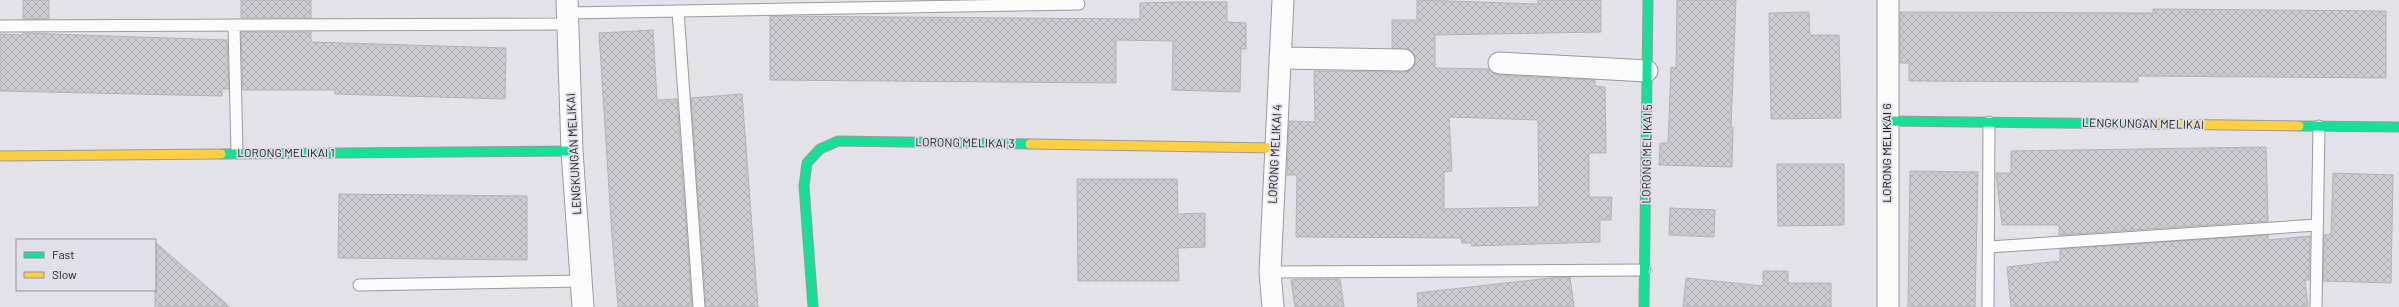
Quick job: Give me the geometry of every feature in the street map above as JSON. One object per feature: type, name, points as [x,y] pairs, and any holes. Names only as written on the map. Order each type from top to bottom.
[{"type":"street","name":"LORONG MELIKAI 4","points":[[1273,307],[1270,272],[1283,0]]},
{"type":"street","name":"LORONG MELIKAI 5","points":[[1644,307],[1648,0]]},
{"type":"street","name":"LORONG MELIKAI 6","points":[[1888,0],[1886,121],[1888,307]]},
{"type":"street","name":"LENGKUNGAN MELIKAI","points":[[568,12],[572,151],[583,307]]},
{"type":"street","points":[[1280,58],[1404,60]]},
{"type":"street","points":[[1499,63],[1648,71]]},
{"type":"street","name":"LENGKUNGAN MELIKAI","points":[[1886,121],[2399,127]]},
{"type":"street","name":"LORONG MELIKAI 3","points":[[813,307],[804,186],[807,163],[820,149],[838,141],[1276,148]]},
{"type":"street","name":"LORONG MELIKAI 1","points":[[0,156],[572,151]]},
{"type":"lane","points":[[0,26],[234,25],[568,12],[1079,4]]},
{"type":"lane","points":[[678,11],[699,307]]},
{"type":"lane","points":[[234,25],[237,153]]},
{"type":"lane","points":[[1988,307],[1989,122]]},
{"type":"lane","points":[[2316,307],[2319,126]]},
{"type":"lane","points":[[1989,247],[2317,225]]},
{"type":"lane","points":[[1270,272],[1645,270]]},
{"type":"lane","points":[[359,285],[582,281]]},
{"type":"building","points":[[23,0],[49,0],[49,19],[23,19]]},
{"type":"building","points":[[241,0],[311,0],[311,18],[241,18]]},
{"type":"building","points":[[1417,0],[1538,4],[1538,0],[1601,0],[1601,32],[1435,35],[1435,68],[1489,69],[1498,75],[1595,80],[1595,86],[1605,87],[1606,153],[1589,153],[1589,197],[1612,197],[1611,220],[1600,220],[1600,242],[1472,246],[1471,243],[1462,243],[1461,238],[1296,237],[1297,175],[1287,175],[1289,121],[1315,122],[1314,71],[1404,72],[1410,70],[1414,66],[1415,55],[1410,50],[1392,48],[1392,20],[1417,20]],"holes":[[[1449,117],[1538,120],[1539,207],[1444,209],[1444,172],[1452,171]]]},
{"type":"building","points":[[1677,0],[1736,0],[1731,127],[1733,127],[1732,167],[1659,165],[1660,143],[1668,143],[1671,67],[1676,68]]},
{"type":"building","points":[[1227,2],[1227,22],[1246,23],[1246,49],[1241,49],[1240,92],[1172,90],[1173,41],[1116,40],[1116,83],[770,80],[770,16],[1140,19],[1140,3]]},
{"type":"building","points":[[2153,9],[2386,11],[2386,78],[2138,76],[2138,82],[1909,81],[1909,63],[1900,63],[1900,12],[2153,13]]},
{"type":"building","points":[[1809,12],[1810,35],[1839,35],[1841,118],[1771,119],[1769,13]]},
{"type":"building","points":[[653,30],[657,100],[677,99],[692,307],[618,307],[599,33]]},
{"type":"building","points":[[241,32],[311,32],[311,42],[506,48],[505,99],[335,94],[335,90],[243,90]]},
{"type":"building","points":[[23,33],[227,40],[229,89],[222,89],[222,96],[0,91],[0,34],[23,35]]},
{"type":"building","points":[[742,94],[758,307],[706,307],[691,98]]},
{"type":"building","points":[[2266,147],[2268,221],[2059,235],[2059,225],[2002,225],[1996,173],[2011,173],[2011,151]]},
{"type":"building","points":[[1777,164],[1844,164],[1844,225],[1778,226]]},
{"type":"building","points":[[1910,171],[1978,172],[1975,307],[1908,307]]},
{"type":"building","points":[[2333,173],[2393,175],[2391,283],[2323,281],[2324,235],[2331,234]]},
{"type":"building","points":[[1077,179],[1177,179],[1178,214],[1205,213],[1205,247],[1178,248],[1179,281],[1078,281]]},
{"type":"building","points":[[339,194],[527,196],[527,260],[338,258]]},
{"type":"building","points":[[1670,208],[1715,210],[1714,237],[1669,235]]},
{"type":"building","points":[[2268,235],[2268,240],[2310,236],[2309,280],[2305,280],[2308,307],[2011,307],[2007,267],[2060,261],[2060,249]]},
{"type":"building","points":[[156,243],[230,307],[155,307]]},
{"type":"building","points":[[1763,271],[1788,271],[1788,283],[1831,283],[1831,307],[1683,307],[1686,278],[1763,286]]},
{"type":"building","points":[[1570,277],[1574,307],[1418,307],[1417,293]]},
{"type":"building","points":[[1340,279],[1344,307],[1295,307],[1291,280]]},
{"type":"traffic: fast","points":[[1644,307],[1648,0]]},
{"type":"traffic: fast","points":[[1886,121],[2151,124]]},
{"type":"traffic: fast","points":[[2299,126],[2399,127]]},
{"type":"traffic: fast","points":[[813,307],[804,186],[807,163],[820,149],[838,141],[1030,144]]},
{"type":"traffic: fast","points":[[221,154],[572,151]]},
{"type":"traffic: slow","points":[[2151,124],[2299,126]]},
{"type":"traffic: slow","points":[[1030,144],[1275,148]]},
{"type":"traffic: slow","points":[[0,156],[221,154]]}]
